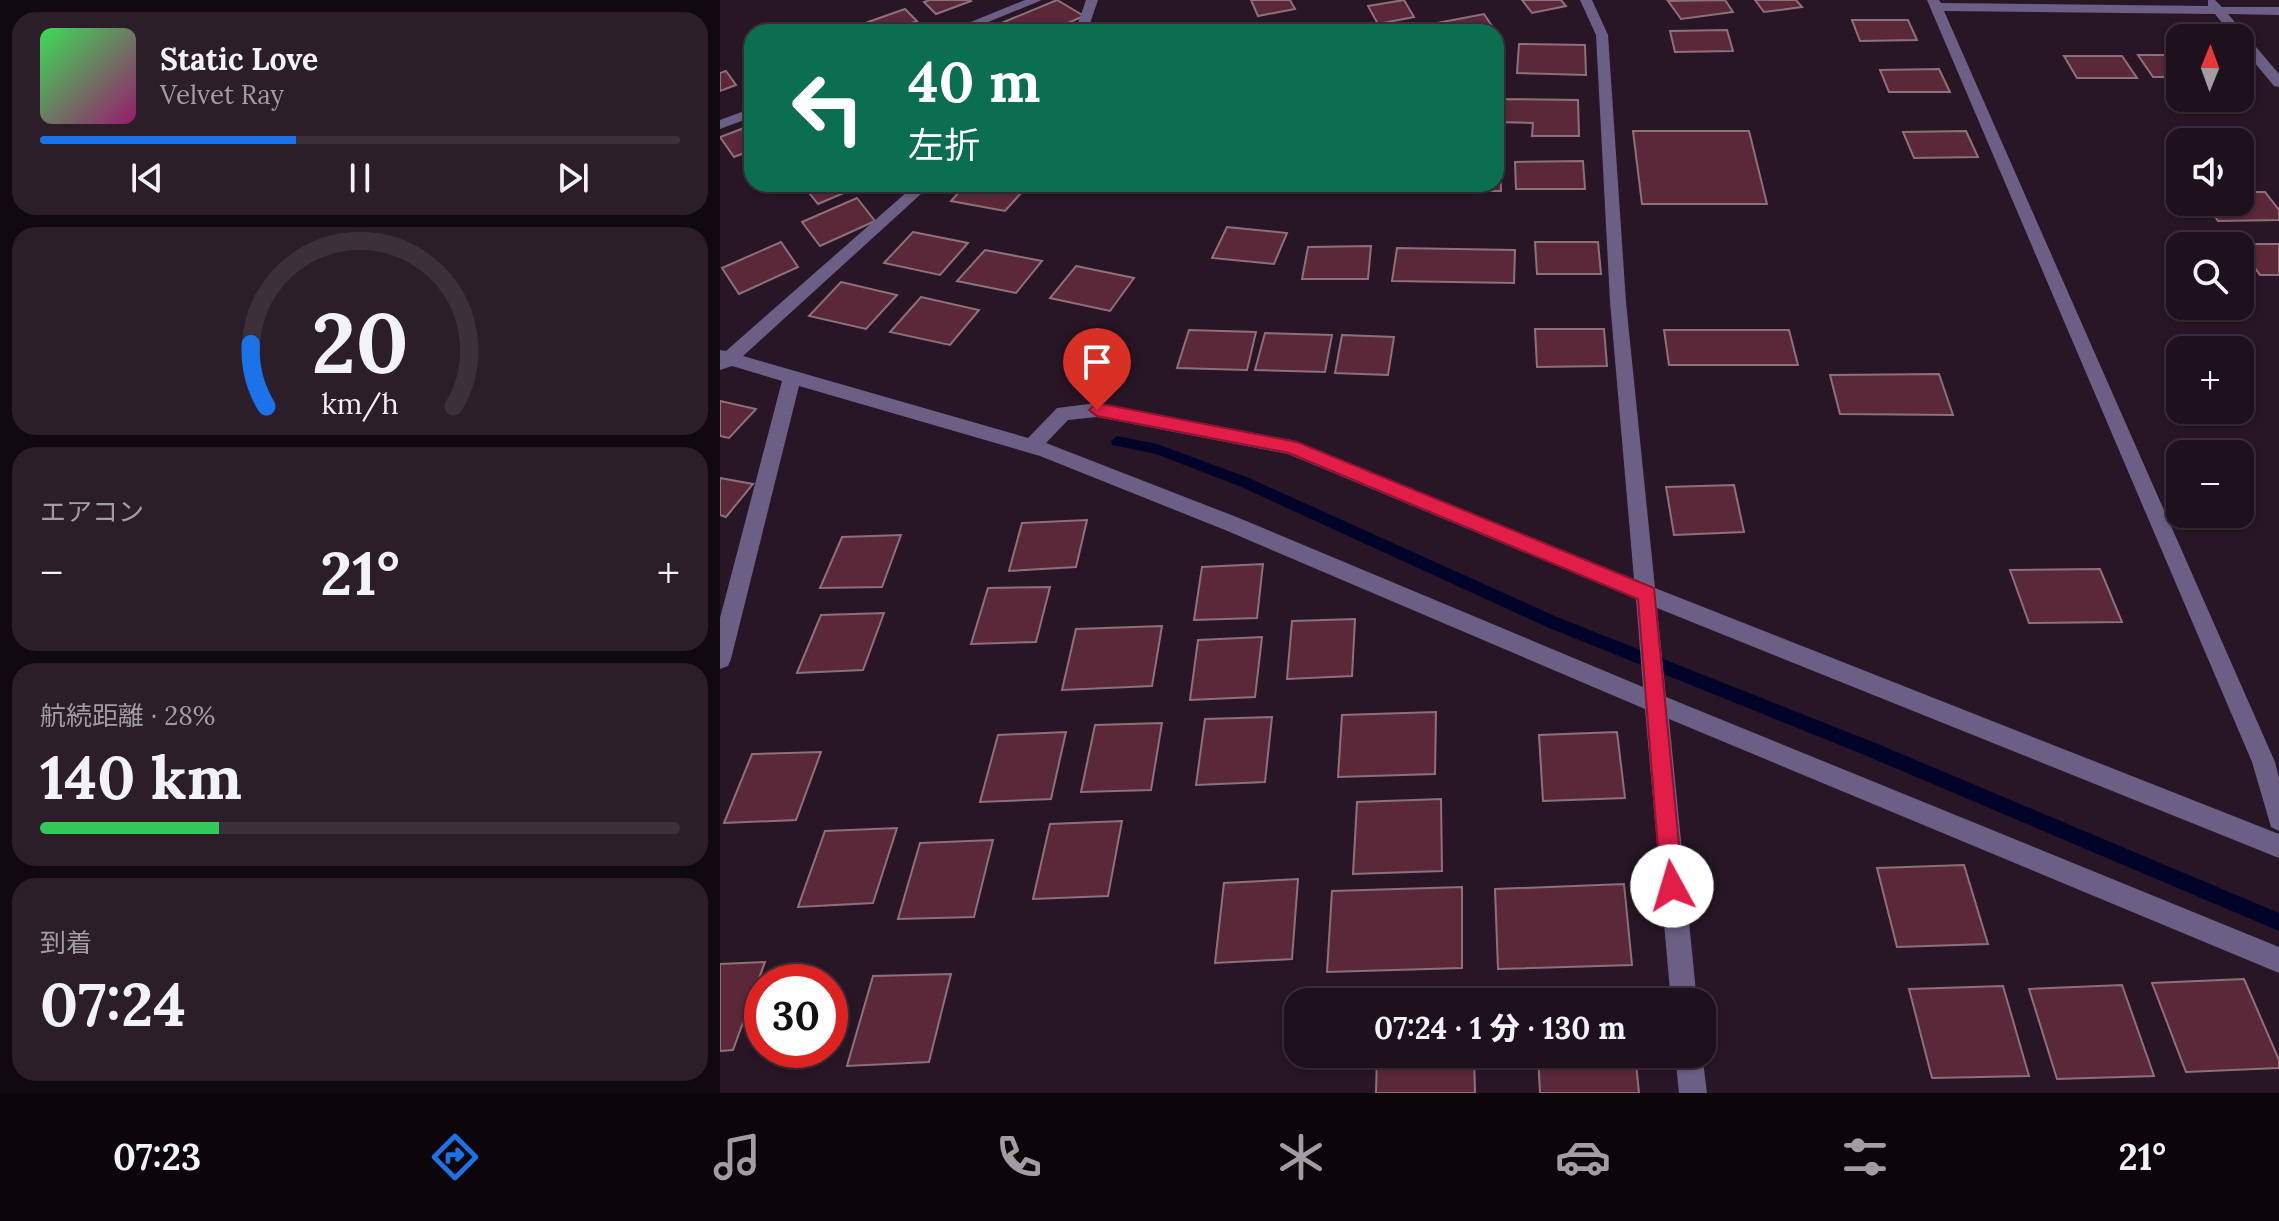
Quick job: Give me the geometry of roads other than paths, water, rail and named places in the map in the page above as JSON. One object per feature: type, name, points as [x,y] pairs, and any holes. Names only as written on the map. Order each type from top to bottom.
[{"type":"street","points":[[973,24],[1036,0]]},
{"type":"street","points":[[1084,24],[1092,0]]},
{"type":"street","points":[[1586,0],[1602,35],[1618,302],[1683,988]]},
{"type":"street","points":[[2279,11],[2213,5],[1935,3],[2263,762],[2279,819]]},
{"type":"street","points":[[2213,5],[2279,83]]},
{"type":"street","points":[[720,125],[744,115]]},
{"type":"street","points":[[723,361],[916,192]]},
{"type":"street","points":[[723,361],[1031,447],[1232,524],[1655,694],[2279,960]]},
{"type":"street","points":[[720,659],[792,378]]},
{"type":"street","points":[[1031,447],[1063,413],[1097,410],[1291,447],[1648,602],[2279,846]]},
{"type":"street","points":[[1690,1068],[1693,1093]]},
{"type":"waterway","points":[[1117,441],[1157,449],[1244,482],[1552,622],[1867,748],[2279,922]]}]
